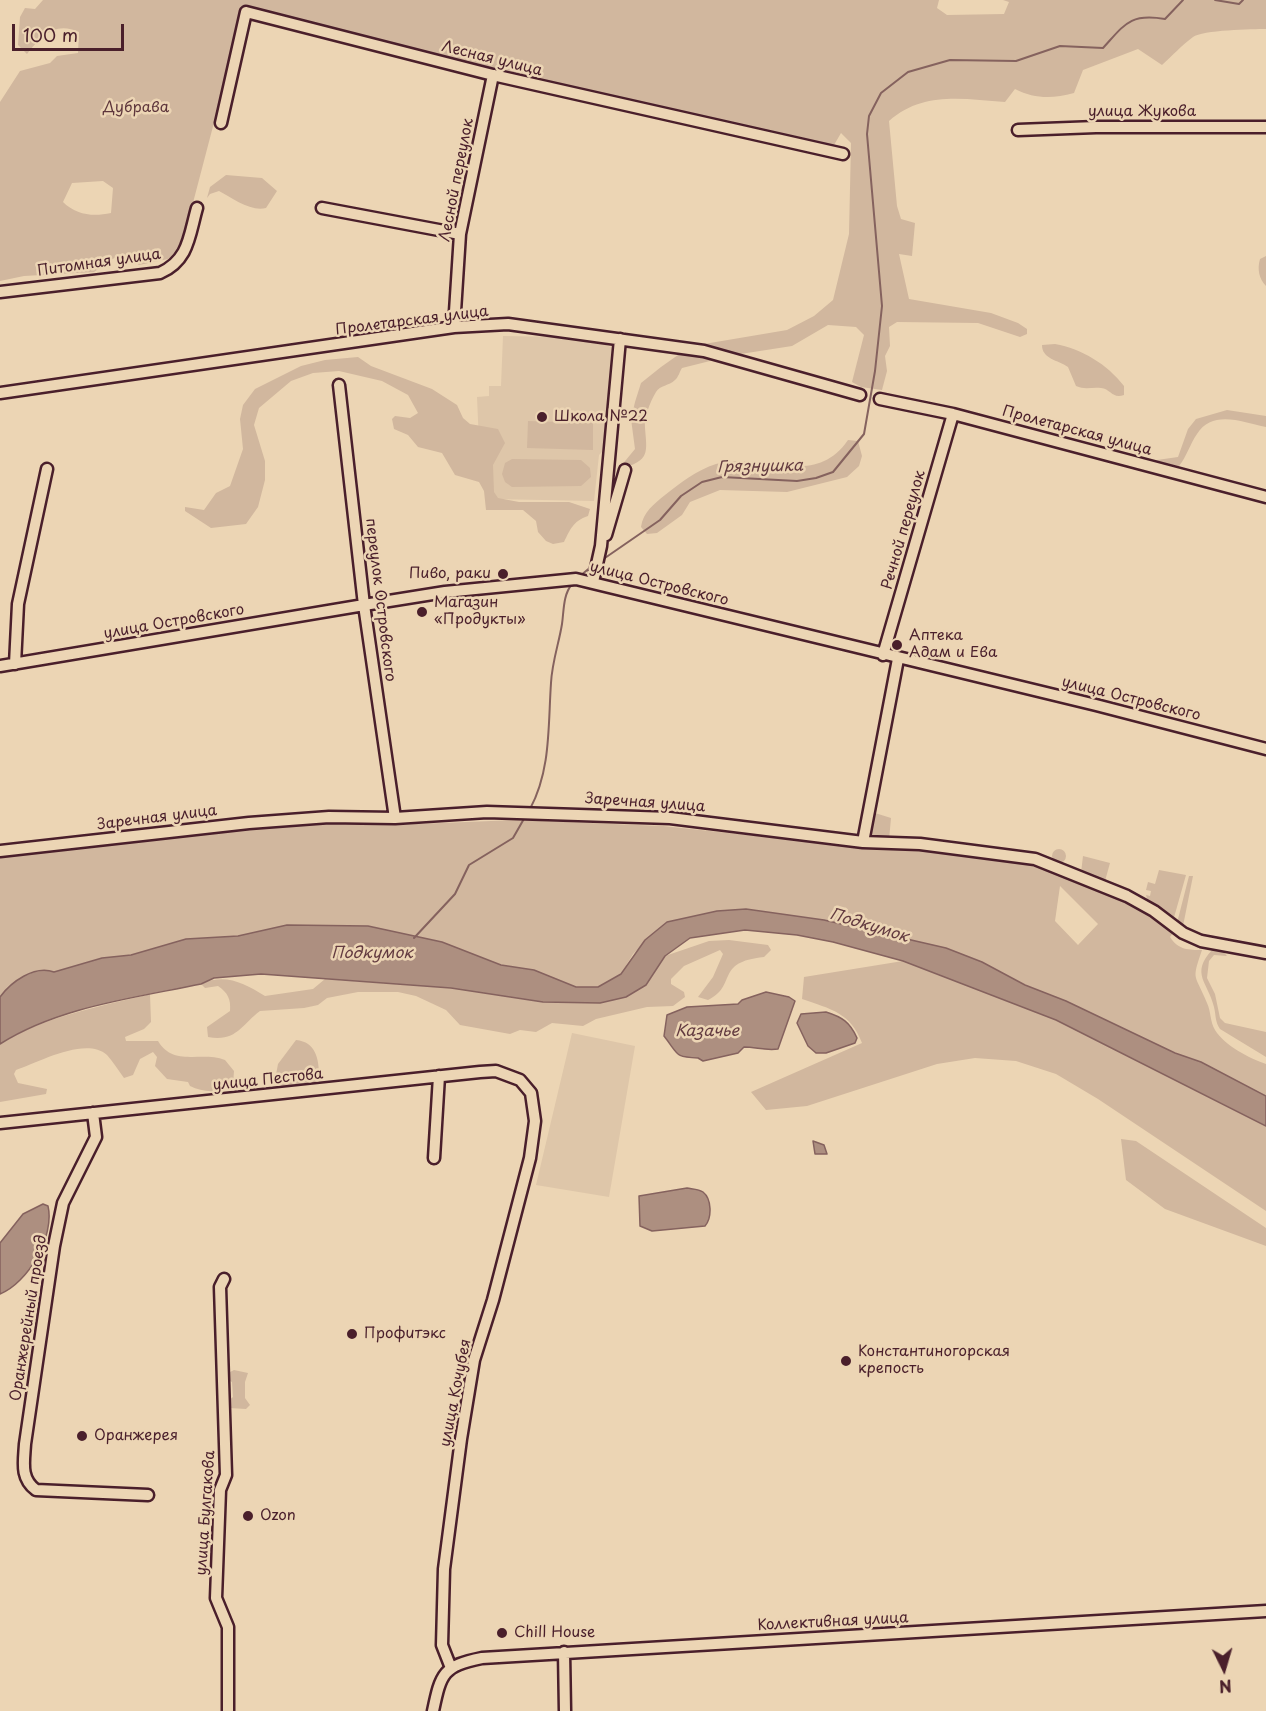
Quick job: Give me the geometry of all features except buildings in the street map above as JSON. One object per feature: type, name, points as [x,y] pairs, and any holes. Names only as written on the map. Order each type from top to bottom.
[{"type":"street","points":[[220,123],[249,0]]},
{"type":"street","name":"Лесная улица","points":[[246,12],[493,75],[843,154]]},
{"type":"street","name":"Лесной переулок","points":[[454,327],[460,234],[493,75]]},
{"type":"street","name":"улица Жукова","points":[[1018,130],[1096,127],[1266,128]]},
{"type":"street","name":"Питомная улица","points":[[0,292],[160,273],[174,267],[183,258],[197,208]]},
{"type":"street","points":[[322,208],[460,234]]},
{"type":"street","name":"Пролетарская улица","points":[[0,393],[454,327],[508,324],[704,351],[860,395]]},
{"type":"street","points":[[590,581],[598,570],[601,546],[620,339]]},
{"type":"street","name":"переулок Островского","points":[[339,385],[364,604],[395,818]]},
{"type":"street","name":"Пролетарская улица","points":[[880,399],[953,414],[1266,497]]},
{"type":"street","name":"Речной переулок","points":[[883,655],[953,414]]},
{"type":"street","points":[[15,664],[18,604],[47,470]]},
{"type":"street","points":[[601,546],[615,510],[625,470]]},
{"type":"street","name":"улица Островского","points":[[0,666],[364,604],[565,579],[590,581],[898,659],[1085,702],[1266,749]]},
{"type":"street","points":[[863,842],[898,659]]},
{"type":"street","name":"Заречная улица","points":[[0,851],[288,819],[395,818],[487,812],[670,818],[863,842],[920,844],[1035,860],[1127,896],[1154,911],[1183,933],[1201,941],[1266,953]]},
{"type":"street","name":"улица Пестова","points":[[0,1123],[496,1071],[520,1080],[531,1093]]},
{"type":"street","points":[[435,1158],[439,1076]]},
{"type":"street","name":"улица Кочубея","points":[[451,1668],[442,1646],[444,1569],[461,1439],[474,1360],[493,1300],[530,1158],[535,1121],[531,1093]]},
{"type":"street","name":"Оранжерейный проезд","points":[[93,1113],[96,1137],[63,1203],[54,1246],[23,1472],[27,1483],[36,1490],[148,1495]]},
{"type":"street","name":"улица Булгакова","points":[[224,1279],[220,1287],[220,1309],[226,1475],[220,1490],[216,1598],[228,1627],[228,1711]]},
{"type":"street","name":"Коллективная улица","points":[[451,1668],[456,1664],[482,1658],[564,1652],[1266,1611]]},
{"type":"street","points":[[564,1652],[565,1711]]},
{"type":"street","points":[[433,1711],[438,1685],[451,1668]]},
{"type":"shaded area","name":"Школа №22","points":[[503,336],[560,337],[599,342],[613,348],[603,451],[599,455],[594,501],[491,499],[479,443],[477,397],[489,396],[489,386],[501,386]]},
{"type":"shaded area","points":[[572,1033],[635,1046],[609,1197],[536,1185]]},
{"type":"green space","name":"Дубрава","points":[[43,0],[939,0],[937,8],[947,15],[1004,14],[1009,2],[1003,0],[1266,0],[1266,29],[1228,30],[1198,35],[1189,40],[1162,65],[1138,49],[1083,70],[1074,93],[1066,95],[1037,96],[1015,89],[1005,102],[944,99],[916,105],[902,111],[889,121],[897,206],[901,219],[915,223],[912,256],[899,254],[909,299],[991,313],[1018,323],[1027,329],[1027,334],[1020,337],[978,323],[897,322],[889,327],[890,346],[885,356],[887,371],[882,390],[861,387],[852,382],[864,335],[856,327],[828,325],[792,346],[734,355],[682,368],[675,380],[658,390],[646,414],[646,450],[642,459],[621,469],[635,449],[631,419],[641,383],[661,367],[678,355],[704,344],[787,330],[814,316],[833,300],[849,234],[851,143],[841,133],[834,145],[509,73],[244,8],[189,218],[176,253],[168,259],[139,265],[120,254],[94,272],[24,276],[0,281],[0,102],[20,71],[50,63],[57,56],[78,53],[79,32],[63,28],[43,36],[27,54],[18,45],[20,17],[25,8],[35,9]],"holes":[[[103,181],[113,188],[111,213],[85,214],[73,210],[63,202],[72,183]]]},
{"type":"green space","points":[[226,175],[262,178],[277,191],[266,208],[260,209],[242,204],[219,191],[210,194],[207,198],[210,187]]},
{"type":"green space","points":[[1266,256],[1266,286],[1260,277],[1259,266],[1260,259]]},
{"type":"green space","points":[[1055,344],[1075,350],[1102,364],[1124,386],[1124,395],[1117,396],[1101,388],[1076,386],[1068,367],[1048,356],[1043,350],[1042,345]]},
{"type":"green space","points":[[358,357],[371,366],[432,389],[457,405],[463,418],[470,424],[498,429],[505,443],[493,465],[494,492],[498,498],[519,502],[569,502],[590,509],[588,516],[575,523],[564,542],[553,544],[546,541],[538,532],[536,521],[523,510],[486,510],[484,491],[479,482],[455,475],[442,453],[418,447],[408,435],[394,429],[392,419],[395,416],[410,418],[418,413],[408,395],[382,381],[339,371],[313,373],[291,381],[259,408],[254,425],[265,461],[265,480],[258,507],[246,524],[211,528],[185,511],[185,507],[204,510],[216,493],[230,486],[243,449],[240,419],[243,405],[255,389],[301,366],[325,360]]},
{"type":"green space","points":[[1227,410],[1266,416],[1266,427],[1238,420],[1219,419],[1203,426],[1179,466],[1155,464],[1150,461],[1178,457],[1188,429],[1196,419]]},
{"type":"green space","points":[[528,421],[593,423],[593,450],[527,448]]},
{"type":"green space","points":[[848,440],[858,441],[862,456],[859,466],[847,477],[787,492],[720,490],[690,502],[682,515],[657,533],[647,534],[641,527],[647,513],[657,502],[689,477],[716,464],[733,461],[803,466],[819,463],[834,455]]},
{"type":"green space","points":[[512,459],[581,460],[590,468],[591,477],[581,486],[512,487],[505,482],[502,474],[505,463]]},
{"type":"green space","points":[[875,813],[891,818],[889,840],[871,838],[872,815]]},
{"type":"green space","points":[[516,820],[663,826],[870,848],[956,852],[1051,868],[1089,887],[1117,894],[1166,923],[1173,933],[1170,937],[1180,947],[1202,950],[1196,968],[1196,977],[1208,1006],[1213,1027],[1219,1036],[1231,1046],[1266,1064],[1266,1096],[1201,1062],[1175,1053],[1066,1001],[1025,985],[824,920],[746,909],[717,911],[667,922],[633,954],[621,974],[598,987],[576,987],[534,970],[501,965],[442,942],[368,926],[287,925],[238,936],[186,939],[131,955],[102,958],[54,972],[46,970],[31,973],[10,986],[0,997],[0,854],[217,830],[326,822],[391,825]],"holes":[[[1060,886],[1098,924],[1078,945],[1055,921]]]},
{"type":"green space","points":[[1059,849],[1064,851],[1066,856],[1064,861],[1059,863],[1054,861],[1052,856],[1054,851]]},
{"type":"green space","points":[[1083,856],[1110,863],[1105,881],[1081,873]]},
{"type":"green space","points":[[1159,870],[1186,875],[1173,921],[1148,902],[1146,895],[1150,896],[1151,891],[1146,890],[1148,882],[1155,884]]},
{"type":"green space","points":[[1189,876],[1193,876],[1183,926],[1203,935],[1197,936],[1177,923]]},
{"type":"green space","points":[[729,940],[768,945],[771,950],[764,957],[738,964],[732,969],[717,994],[708,1000],[698,997],[713,977],[723,954],[720,950],[684,966],[671,979],[671,984],[684,992],[685,997],[673,1006],[647,1007],[596,1019],[583,1026],[552,1023],[536,1032],[520,1030],[510,1034],[460,1025],[446,1010],[416,996],[398,992],[358,992],[327,998],[318,1005],[304,1008],[260,1011],[232,1035],[218,1038],[208,1037],[207,1027],[230,1011],[228,997],[218,986],[205,988],[201,984],[218,979],[234,981],[265,996],[313,989],[325,979],[451,988],[543,1002],[600,1003],[646,985],[665,956],[709,941]]},
{"type":"green space","points":[[1221,949],[1227,956],[1214,955],[1209,961],[1207,978],[1215,994],[1220,1018],[1225,1023],[1266,1032],[1266,1057],[1220,1029],[1217,1024],[1214,1007],[1201,972],[1212,950]]},
{"type":"green space","points":[[903,961],[1056,1020],[1266,1126],[1266,1211],[1098,1099],[1056,1074],[1016,1061],[975,1058],[937,1064],[807,1106],[766,1110],[751,1092],[862,1043],[846,1019],[831,1009],[802,999],[804,977]]},
{"type":"green space","points":[[150,994],[151,1022],[144,1029],[125,1037],[126,1041],[158,1041],[172,1054],[225,1060],[234,1071],[233,1085],[223,1090],[206,1091],[190,1086],[188,1082],[167,1079],[155,1066],[157,1057],[153,1052],[140,1059],[133,1075],[124,1078],[107,1055],[87,1048],[62,1053],[16,1070],[14,1074],[18,1083],[47,1089],[46,1094],[0,1102],[0,1044],[17,1034],[54,1019]]},
{"type":"green space","points":[[296,1040],[308,1044],[315,1052],[319,1076],[314,1084],[302,1087],[274,1085],[278,1064]]},
{"type":"green space","points":[[1121,1139],[1136,1141],[1266,1228],[1266,1246],[1165,1209],[1126,1180]]},
{"type":"green space","points":[[234,1370],[248,1373],[245,1382],[245,1398],[250,1405],[246,1409],[229,1408],[228,1401],[233,1397],[232,1382],[228,1380],[228,1373]]},
{"type":"water","name":"Подкумок","points":[[746,909],[824,920],[946,948],[982,962],[1025,985],[1066,1001],[1175,1053],[1201,1062],[1266,1096],[1266,1126],[1056,1020],[903,961],[833,942],[797,935],[745,930],[690,938],[665,956],[646,985],[626,997],[600,1003],[543,1002],[451,988],[261,974],[214,978],[201,984],[97,1005],[46,1021],[0,1044],[0,997],[24,976],[46,970],[54,972],[102,958],[131,955],[186,939],[238,936],[287,925],[368,926],[442,942],[501,965],[534,970],[576,987],[598,987],[621,974],[645,940],[667,922],[717,911]]},
{"type":"water","name":"Казачье","points":[[766,992],[789,997],[795,1001],[778,1049],[744,1047],[738,1053],[703,1061],[698,1058],[681,1056],[664,1036],[667,1015],[687,1007],[738,1004],[742,1000]]},
{"type":"water","points":[[826,1012],[841,1018],[848,1024],[857,1038],[855,1043],[826,1053],[816,1053],[808,1046],[797,1023],[801,1014]]},
{"type":"water","points":[[813,1141],[824,1145],[827,1154],[815,1154]]},
{"type":"water","points":[[687,1188],[701,1191],[708,1199],[710,1214],[705,1226],[652,1231],[640,1226],[639,1196]]},
{"type":"water","points":[[43,1204],[48,1206],[49,1218],[43,1244],[37,1257],[20,1280],[0,1294],[0,1243],[23,1214]]},
{"type":"waterway","name":"Грязнушка","points":[[602,560],[660,520],[681,496],[702,482],[722,477],[797,481],[816,478],[833,472],[864,434],[875,371],[882,306],[867,134],[869,116],[881,93],[908,72],[950,60],[1016,61],[1060,46],[1103,48],[1129,22],[1144,18],[1165,19],[1183,0]]},
{"type":"waterway","name":"Грязнушка","points":[[1215,0],[1239,4],[1243,0]]},
{"type":"waterway","name":"Грязнушка","points":[[580,576],[592,566]]},
{"type":"waterway","name":"Грязнушка","points":[[530,809],[542,779],[545,763],[553,668],[565,598],[572,584]]},
{"type":"waterway","name":"Грязнушка","points":[[414,938],[455,894],[469,865],[513,838],[525,817]]},
{"type":"place","name":"Школа №22","points":[[542,417]]},
{"type":"place","name":"Пиво, раки","points":[[503,574]]},
{"type":"place","name":"Магазин «Продукты»","points":[[422,612]]},
{"type":"place","name":"Аптека Адам и Ева","points":[[897,645]]},
{"type":"place","name":"Профитэкс","points":[[352,1334]]},
{"type":"place","name":"Константиногорская крепость","points":[[846,1361]]},
{"type":"place","name":"Оранжерея","points":[[82,1436]]},
{"type":"place","name":"Ozon","points":[[248,1516]]},
{"type":"place","name":"Chill House","points":[[502,1633]]}]
